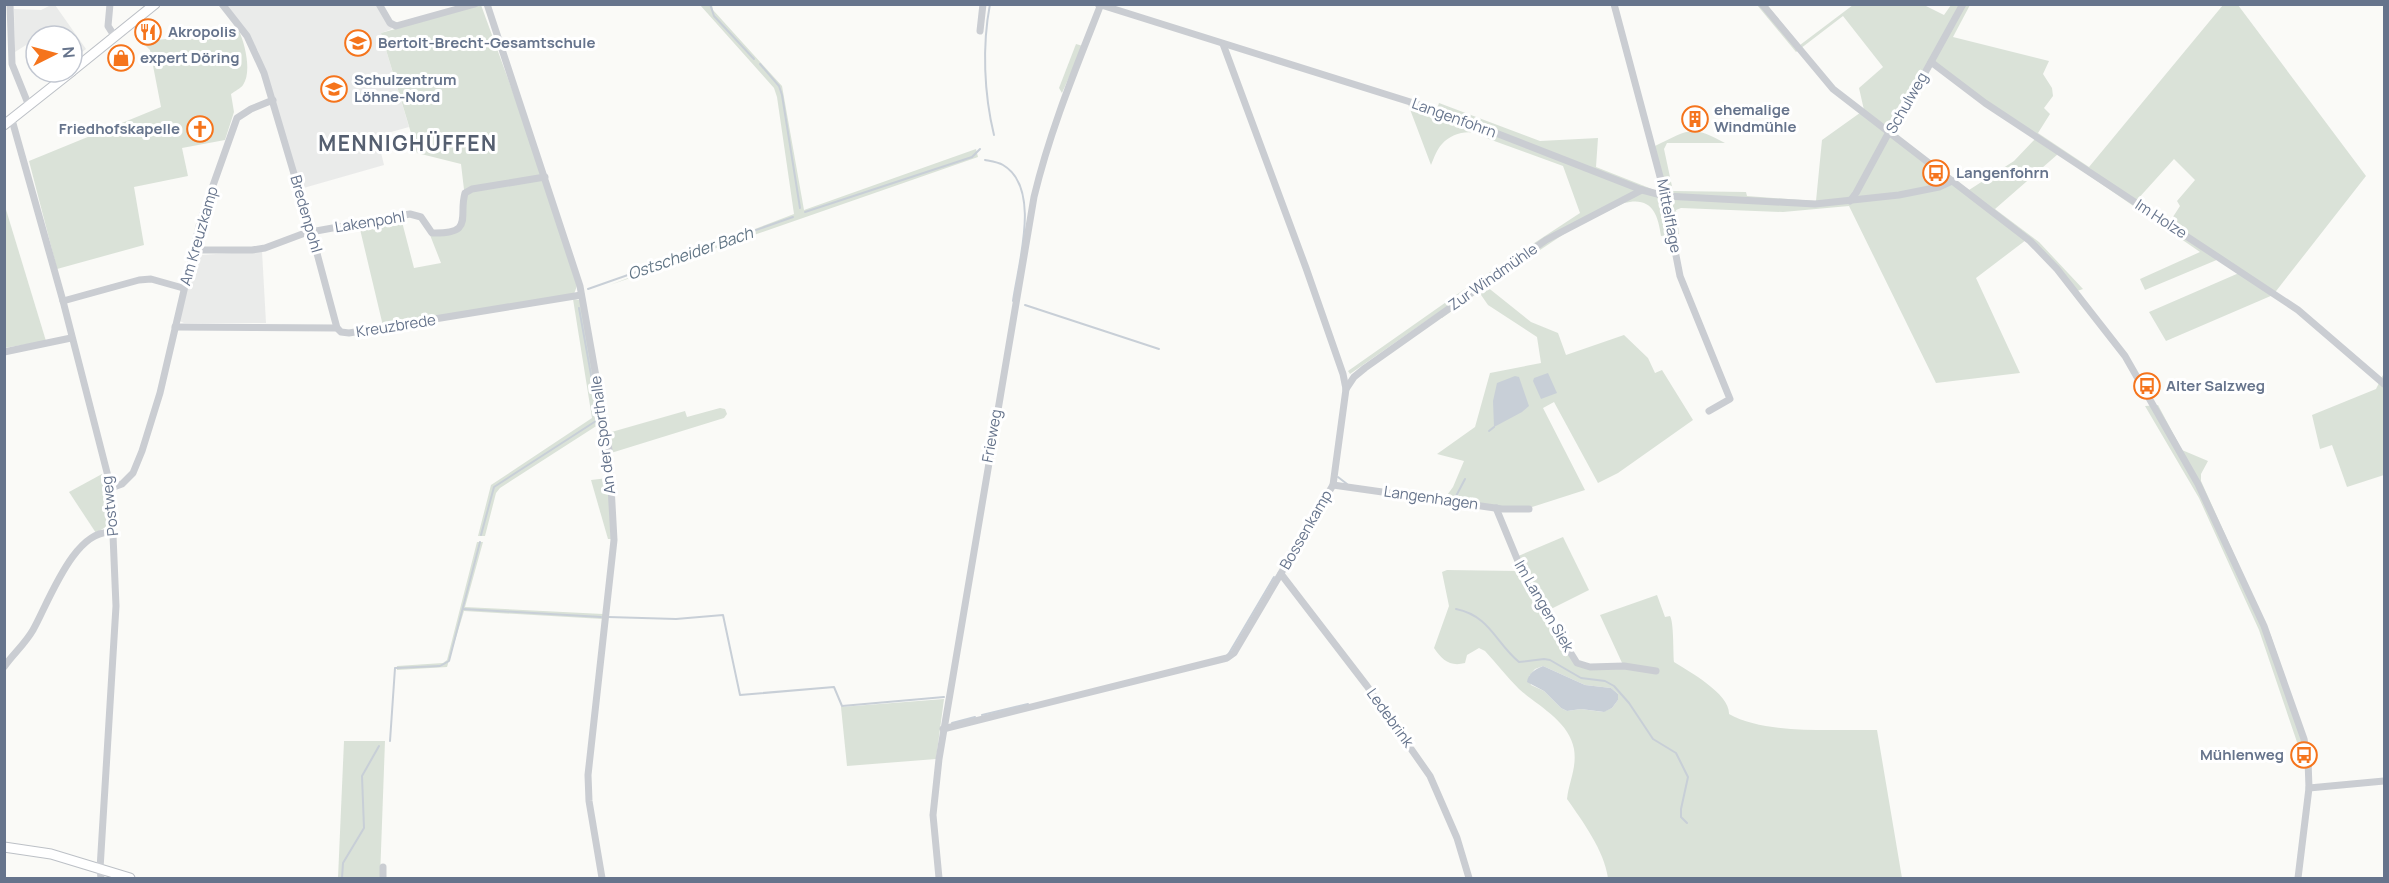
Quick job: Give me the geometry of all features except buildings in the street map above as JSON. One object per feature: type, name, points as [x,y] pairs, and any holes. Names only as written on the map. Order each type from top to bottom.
[{"type":"main road","points":[[84,62],[155,4]]},
{"type":"main road","points":[[8,122],[57,84]]},
{"type":"main road","points":[[4,847],[36,851],[100,874],[130,879]]},
{"type":"street","points":[[10,4],[12,64],[29,106]]},
{"type":"street","points":[[110,4],[108,26],[115,37]]},
{"type":"street","points":[[222,4],[247,36],[273,100]]},
{"type":"street","points":[[379,4],[390,23],[396,26],[474,4]]},
{"type":"street","name":"An der Sporthalle","points":[[487,4],[580,286],[609,450],[614,540],[588,775],[589,801],[602,879]]},
{"type":"street","points":[[980,31],[983,4]]},
{"type":"street","name":"Mittelflage","points":[[1614,4],[1665,196],[1680,276],[1730,399],[1709,411]]},
{"type":"street","points":[[1762,4],[1833,89],[2030,241],[2058,269],[2125,356],[2198,484],[2264,626],[2306,746],[2310,774],[2298,879]]},
{"type":"street","name":"Schulweg","points":[[1850,201],[1889,132],[1895,127],[1963,4]]},
{"type":"street","name":"Langenfohrn","points":[[1100,5],[1439,111],[1642,190],[1665,196],[1815,204],[1923,191],[1952,181]]},
{"type":"street","name":"Frieweg","points":[[939,879],[933,815],[943,729],[1034,197],[1042,162],[1068,86],[1100,5]]},
{"type":"street","name":"Bossenkamp","points":[[943,729],[1227,658],[1233,653],[1333,485],[1346,389],[1343,374],[1223,44]]},
{"type":"street","name":"Im Holze","points":[[1931,62],[1985,103],[2298,310],[2385,384]]},
{"type":"street","name":"Bredenpohl","points":[[273,100],[337,328]]},
{"type":"street","name":"Am Kreuzkamp","points":[[111,488],[122,484],[133,473],[142,451],[160,393],[193,250],[237,118],[273,100]]},
{"type":"street","name":"Postweg","points":[[8,122],[63,301],[111,488],[116,606],[100,874]]},
{"type":"street","name":"Lakenpohl","points":[[193,250],[265,248],[311,231],[410,214],[421,217],[432,233],[449,231],[462,225],[465,193],[472,189],[544,177]]},
{"type":"street","name":"Zur Windmühle","points":[[1346,389],[1354,377],[1546,240],[1642,190]]},
{"type":"street","points":[[63,301],[139,280],[151,279],[183,288]]},
{"type":"street","name":"Kreuzbrede","points":[[175,327],[337,328],[348,333],[581,295]]},
{"type":"street","points":[[4,352],[71,338]]},
{"type":"street","points":[[1343,374],[1354,377]]},
{"type":"street","name":"Langenhagen","points":[[1333,485],[1496,508],[1529,509]]},
{"type":"street","name":"Im Langen Siek","points":[[1496,508],[1527,583],[1577,663],[1590,667],[1624,666],[1656,671]]},
{"type":"street","points":[[4,667],[31,633],[76,552],[94,536],[105,531],[113,533]]},
{"type":"street","name":"Ledebrink","points":[[1281,574],[1420,759],[1447,813],[1469,879]]},
{"type":"street","points":[[2309,788],[2385,781]]},
{"type":"street","points":[[382,879],[383,867]]},
{"type":"shaded area","points":[[55,5],[68,24],[24,24],[24,46],[15,52],[14,9],[41,10]]},
{"type":"shaded area","name":"Schulzentrum Löhne-Nord","points":[[226,5],[378,5],[392,29],[381,33],[409,127],[377,136],[384,165],[300,189],[258,51]]},
{"type":"shaded area","points":[[481,5],[522,117],[577,286],[574,294],[383,326],[359,225],[401,218],[414,268],[441,263],[430,235],[458,230],[465,198],[461,164],[417,153],[381,33]]},
{"type":"shaded area","points":[[700,5],[712,5],[713,10],[782,86],[804,210],[976,149],[978,157],[610,285],[794,214],[774,88]]},
{"type":"shaded area","points":[[1757,5],[1767,5],[1800,45],[1853,5],[1924,5],[1944,15],[1951,5],[1970,5],[1953,37],[2049,61],[2043,74],[2052,88],[2053,96],[2044,108],[2050,114],[2038,133],[2089,167],[2223,5],[2238,5],[2366,176],[2273,295],[2166,341],[2149,312],[2239,273],[2219,259],[2145,290],[2140,279],[2200,252],[2058,154],[1995,209],[2039,242],[2083,289],[2077,291],[2026,240],[1976,278],[2020,373],[1936,383],[1849,206],[1783,212],[1681,208],[1676,210],[1679,234],[1661,236],[1658,220],[1652,208],[1641,202],[1624,203],[1570,230],[1486,286],[1531,322],[1558,333],[1566,355],[1624,335],[1648,358],[1655,373],[1662,370],[1693,420],[1618,473],[1598,483],[1554,402],[1543,408],[1585,490],[1529,508],[1511,508],[1445,498],[1453,487],[1464,461],[1437,454],[1475,427],[1490,373],[1541,363],[1537,337],[1488,305],[1479,292],[1442,318],[1439,312],[1350,374],[1348,371],[1469,286],[1580,213],[1563,166],[1475,133],[1457,134],[1447,140],[1439,148],[1431,165],[1408,104],[1436,112],[1439,103],[1540,141],[1598,138],[1596,167],[1657,191],[1666,192],[1655,146],[1683,133],[1697,131],[1725,143],[1667,143],[1664,149],[1673,191],[1746,192],[1747,196],[1816,201],[1822,140],[1864,110],[1859,88],[1883,67],[1843,16],[1796,52]],"holes":[[[1931,66],[2035,139],[2014,161],[1969,190],[1894,134]],[[2174,159],[2195,180],[2177,201],[2180,206],[2169,223],[2136,201]]]},
{"type":"shaded area","points":[[239,31],[245,50],[247,73],[243,85],[231,94],[234,112],[225,140],[182,148],[188,176],[134,187],[144,245],[57,269],[29,161],[161,107],[150,50],[144,44],[148,41]]},
{"type":"shaded area","points":[[1076,44],[1083,46],[1062,93],[1059,88]]},
{"type":"shaded area","points":[[4,203],[46,341],[4,348]]},
{"type":"shaded area","points":[[262,251],[266,323],[184,323],[177,320],[194,258],[200,255]]},
{"type":"shaded area","points":[[573,299],[580,300],[601,423],[500,488],[496,493],[485,536],[478,536],[491,485],[592,418]]},
{"type":"shaded area","points":[[1548,373],[1557,393],[1541,399],[1533,381],[1534,378]]},
{"type":"shaded area","points":[[2384,373],[2384,475],[2347,487],[2332,445],[2320,449],[2312,415],[2376,389]]},
{"type":"shaded area","points":[[1515,376],[1519,377],[1529,406],[1494,427],[1493,401],[1497,383]]},
{"type":"shaded area","points":[[2158,405],[2182,450],[2208,461],[2201,474],[2201,481],[2271,636],[2309,748],[2299,748],[2259,630],[2199,498],[2145,406]]},
{"type":"shaded area","points":[[720,408],[725,409],[727,414],[724,418],[611,453],[608,433],[685,411],[687,417]]},
{"type":"shaded area","points":[[102,474],[106,486],[109,525],[96,533],[69,492]]},
{"type":"shaded area","points":[[608,478],[611,539],[608,539],[591,480]]},
{"type":"shaded area","points":[[1563,537],[1589,590],[1547,611],[1516,557]]},
{"type":"shaded area","points":[[477,542],[483,542],[465,607],[603,614],[603,619],[464,611],[447,667],[397,670],[397,666],[443,663],[447,660]]},
{"type":"shaded area","points":[[1447,570],[1517,571],[1566,648],[1581,663],[1591,665],[1623,665],[1600,615],[1657,595],[1665,617],[1670,616],[1674,662],[1716,691],[1728,706],[1729,714],[1744,721],[1781,728],[1877,730],[1902,878],[1608,878],[1597,847],[1567,799],[1575,756],[1566,730],[1552,715],[1519,689],[1485,651],[1479,648],[1467,655],[1465,663],[1455,664],[1443,659],[1434,648],[1449,606],[1442,572]],"holes":[[[1543,666],[1585,685],[1611,688],[1618,694],[1618,700],[1612,708],[1603,712],[1581,709],[1567,711],[1544,691],[1531,685],[1529,676],[1535,669]]]},
{"type":"shaded area","points":[[1543,666],[1585,685],[1611,688],[1618,694],[1618,700],[1612,708],[1604,712],[1581,709],[1567,711],[1544,691],[1527,682],[1535,670]]},
{"type":"shaded area","points":[[944,699],[936,759],[847,766],[841,707]]},
{"type":"shaded area","points":[[344,741],[385,741],[380,878],[338,878]]},
{"type":"waterway","points":[[710,4],[714,16],[754,59]]},
{"type":"waterway","name":"Ostscheider Bach","points":[[990,4],[985,70],[994,135]]},
{"type":"waterway","points":[[760,64],[779,86],[782,95],[800,208]]},
{"type":"waterway","name":"Ostscheider Bach","points":[[805,212],[972,157],[980,149]]},
{"type":"waterway","points":[[985,160],[1003,165],[1015,176],[1022,191],[1025,208],[1024,228],[1013,301]]},
{"type":"waterway","name":"Ostscheider Bach","points":[[588,289],[793,217]]},
{"type":"waterway","points":[[1025,305],[1159,349]]},
{"type":"waterway","name":"Ostscheider Bach","points":[[481,535],[494,487],[599,419],[579,308]]},
{"type":"waterway","points":[[1489,431],[1494,427]]},
{"type":"waterway","points":[[1338,477],[1347,484]]},
{"type":"waterway","points":[[1455,498],[1465,479]]},
{"type":"waterway","name":"Ostscheider Bach","points":[[390,741],[395,668],[440,666],[449,661],[480,542]]},
{"type":"waterway","points":[[1283,561],[1290,550]]},
{"type":"waterway","points":[[1228,655],[1274,577]]},
{"type":"waterway","points":[[463,609],[601,617]]},
{"type":"waterway","points":[[1456,609],[1477,617],[1519,662],[1550,660],[1581,678],[1605,681],[1614,686],[1629,703],[1653,739],[1676,753],[1688,777],[1681,809],[1681,817],[1687,823]]},
{"type":"waterway","points":[[608,617],[676,619],[723,615],[740,695],[834,687],[842,706],[944,697]]},
{"type":"waterway","points":[[982,715],[1028,704]]},
{"type":"waterway","points":[[952,723],[975,717]]},
{"type":"waterway","name":"Ostscheider Bach","points":[[342,878],[343,863],[364,828],[362,776],[379,746]]},
{"type":"place","name":"Akropolis","points":[[148,32]]},
{"type":"place","name":"Bertolt-Brecht-Gesamtschule","points":[[358,43]]},
{"type":"place","name":"expert Döring","points":[[121,58]]},
{"type":"place","name":"Schulzentrum Löhne-Nord","points":[[334,89]]},
{"type":"place","name":"ehemalige Windmühle","points":[[1695,119]]},
{"type":"place","name":"Friedhofskapelle","points":[[200,129]]},
{"type":"place","name":"Langenfohrn","points":[[1936,173]]},
{"type":"place","name":"Alter Salzweg","points":[[2147,386]]},
{"type":"place","name":"Mühlenweg","points":[[2304,755]]},
{"type":"district","name":"MENNIGHÜFFEN","points":[[408,144]]}]
